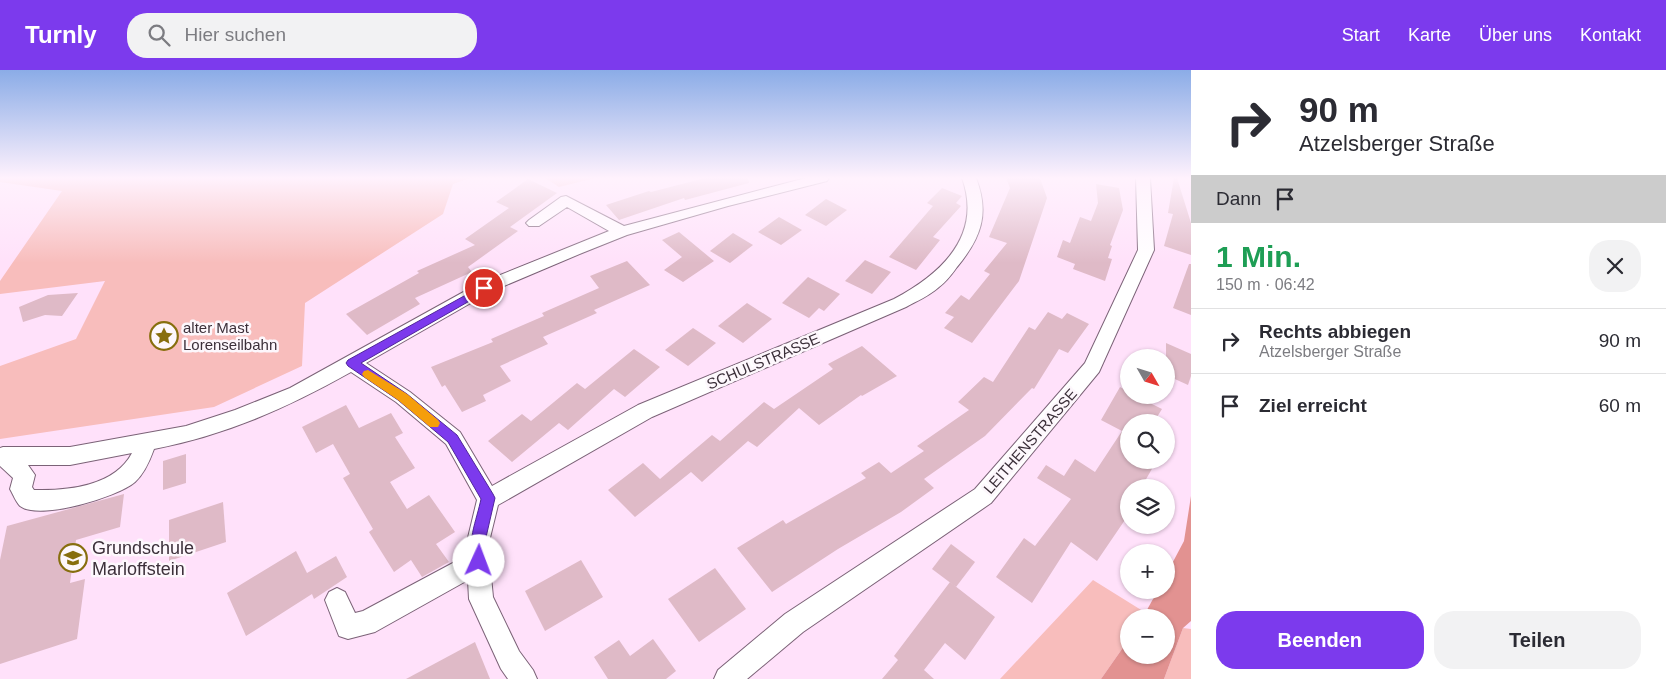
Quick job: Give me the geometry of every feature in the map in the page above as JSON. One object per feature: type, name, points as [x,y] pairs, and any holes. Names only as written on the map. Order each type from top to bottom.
[{"type":"street","points":[[534,223],[557,206]]},
{"type":"street","points":[[577,206],[622,232]]},
{"type":"street","points":[[2,457],[70,456],[186,434],[240,417],[297,393],[484,288],[576,249],[622,232],[711,206]]},
{"type":"street","name":"SCHULSTRASSE","points":[[488,498],[645,410],[900,303],[934,284],[954,260],[974,230],[977,206]]},
{"type":"street","name":"LEITHENSTRASSE","points":[[727,679],[794,623],[983,496],[1092,367],[1146,250],[1144,206]]},
{"type":"street","points":[[352,363],[403,397],[453,438],[488,498],[477,546],[481,599],[510,660],[524,679]]},
{"type":"street","points":[[2,457],[24,475],[21,489],[28,499],[61,499],[107,489],[127,475],[139,462],[146,442]]},
{"type":"street","points":[[337,600],[348,627],[366,623],[479,561]]},
{"type":"shaded area","points":[[51,206],[446,206],[443,214],[305,303],[302,366],[214,407],[0,439],[0,366],[76,339],[105,281],[0,294],[0,281]]},
{"type":"shaded area","points":[[1191,496],[1191,621],[1183,628],[1175,649],[1175,609],[1147,609],[1153,599],[1175,599],[1175,558],[1184,541]]},
{"type":"shaded area","points":[[1093,580],[1120,597],[1120,599],[1124,599],[1140,609],[1120,609],[1120,652],[1101,679],[1000,679]]},
{"type":"shaded area","points":[[1183,628],[1191,629],[1191,679],[1164,679],[1170,664],[1175,664],[1175,649]]},
{"type":"shaded area","points":[[1120,652],[1120,664],[1170,664],[1164,679],[1101,679]]},
{"type":"building","points":[[506,206],[538,206],[510,227],[518,231],[468,267],[472,272],[415,298],[420,304],[367,335],[346,314],[419,273],[417,271],[475,245],[465,239],[509,208]]},
{"type":"building","points":[[607,206],[659,206],[619,220]]},
{"type":"building","points":[[816,206],[840,206],[847,210],[826,226],[805,215]]},
{"type":"building","points":[[933,206],[961,206],[933,237],[940,240],[916,270],[889,257]]},
{"type":"building","points":[[1002,206],[1044,206],[1019,281],[972,343],[944,328],[954,317],[945,313],[961,295],[969,300],[990,274],[984,271],[1007,243],[989,237]]},
{"type":"building","points":[[1097,206],[1122,206],[1123,210],[1110,245],[1112,246],[1108,258],[1112,259],[1105,281],[1073,269],[1075,264],[1057,257],[1063,240],[1070,243],[1080,217],[1091,221]]},
{"type":"building","points":[[1169,206],[1186,206],[1191,223],[1191,255],[1164,246],[1173,214],[1168,213]]},
{"type":"building","points":[[779,217],[802,230],[781,245],[758,232]]},
{"type":"building","points":[[679,232],[714,261],[683,282],[664,270],[682,257],[662,240]]},
{"type":"building","points":[[733,233],[753,245],[730,263],[710,251]]},
{"type":"building","points":[[865,260],[891,272],[872,294],[845,281]]},
{"type":"building","points":[[627,261],[650,285],[594,310],[597,313],[543,337],[548,344],[500,366],[511,381],[483,395],[486,401],[462,412],[445,385],[442,387],[431,367],[493,342],[491,339],[544,316],[542,313],[599,288],[590,276]]},
{"type":"building","points":[[1189,264],[1191,264],[1191,315],[1173,308]]},
{"type":"building","points":[[808,277],[840,294],[824,311],[819,308],[809,318],[782,303]]},
{"type":"building","points":[[78,293],[62,316],[45,315],[23,322],[19,307],[48,295]]},
{"type":"building","points":[[747,303],[772,319],[743,343],[718,326]]},
{"type":"building","points":[[1048,312],[1062,319],[1067,313],[1089,324],[1068,353],[1059,349],[1034,389],[1032,388],[985,436],[924,479],[934,488],[901,512],[838,549],[772,592],[737,548],[783,520],[786,524],[866,478],[861,473],[879,462],[891,473],[924,451],[917,446],[969,410],[958,402],[984,377],[993,382],[1029,327],[1035,330]]},
{"type":"building","points":[[693,328],[716,343],[688,366],[665,350]]},
{"type":"building","points":[[1166,343],[1191,354],[1191,376],[1188,385],[1175,379],[1175,349],[1166,349]]},
{"type":"building","points":[[862,346],[897,376],[861,395],[819,425],[799,408],[757,447],[748,441],[702,482],[691,472],[635,517],[608,490],[643,463],[660,479],[712,435],[720,441],[764,402],[774,409],[833,369],[828,364]]},
{"type":"building","points":[[634,349],[660,367],[625,397],[614,389],[568,430],[559,423],[512,462],[488,441],[522,414],[531,421],[577,383],[585,389]]},
{"type":"building","points":[[1120,387],[1120,404],[1152,404],[1162,409],[1159,414],[1120,414],[1120,430],[1101,420]]},
{"type":"building","points":[[346,405],[359,428],[391,413],[403,433],[395,437],[415,468],[390,482],[407,509],[429,495],[455,532],[436,544],[449,562],[422,577],[411,560],[394,572],[369,532],[373,529],[343,478],[350,474],[333,444],[316,453],[302,427]]},
{"type":"building","points":[[1120,434],[1120,469],[1152,469],[1146,479],[1120,479],[1120,527],[1097,561],[1071,542],[1032,603],[996,577],[1024,538],[1035,546],[1071,499],[1037,478],[1046,465],[1064,476],[1075,459],[1095,472]]},
{"type":"building","points":[[186,454],[186,483],[163,490],[163,461]]},
{"type":"building","points":[[124,494],[120,527],[76,540],[70,583],[85,579],[77,639],[0,664],[0,560],[7,526]]},
{"type":"building","points":[[223,502],[226,542],[169,561],[169,520]]},
{"type":"building","points":[[951,544],[975,562],[956,587],[932,569]]},
{"type":"building","points":[[296,551],[307,573],[336,556],[347,577],[314,599],[312,594],[246,636],[227,593]]},
{"type":"building","points":[[581,560],[603,597],[545,631],[525,591]]},
{"type":"building","points":[[715,568],[746,609],[699,642],[668,599]]},
{"type":"building","points":[[950,582],[995,617],[965,660],[945,643],[924,670],[934,679],[882,679],[898,660],[894,656]]},
{"type":"building","points":[[653,639],[676,671],[666,679],[608,679],[594,657],[619,640],[630,656]]},
{"type":"building","points":[[475,642],[490,679],[406,679]]},
{"type":"slow traffic","points":[[368,374],[403,397],[434,423]]},
{"type":"place","name":"alter Mast Lorenseilbahn","points":[[164,336]]},
{"type":"place","name":"Grundschule Marloffstein","points":[[73,558]]},
{"type":"route","points":[[479,561],[477,546],[488,498],[453,438],[403,397],[352,363],[484,288]]}]
